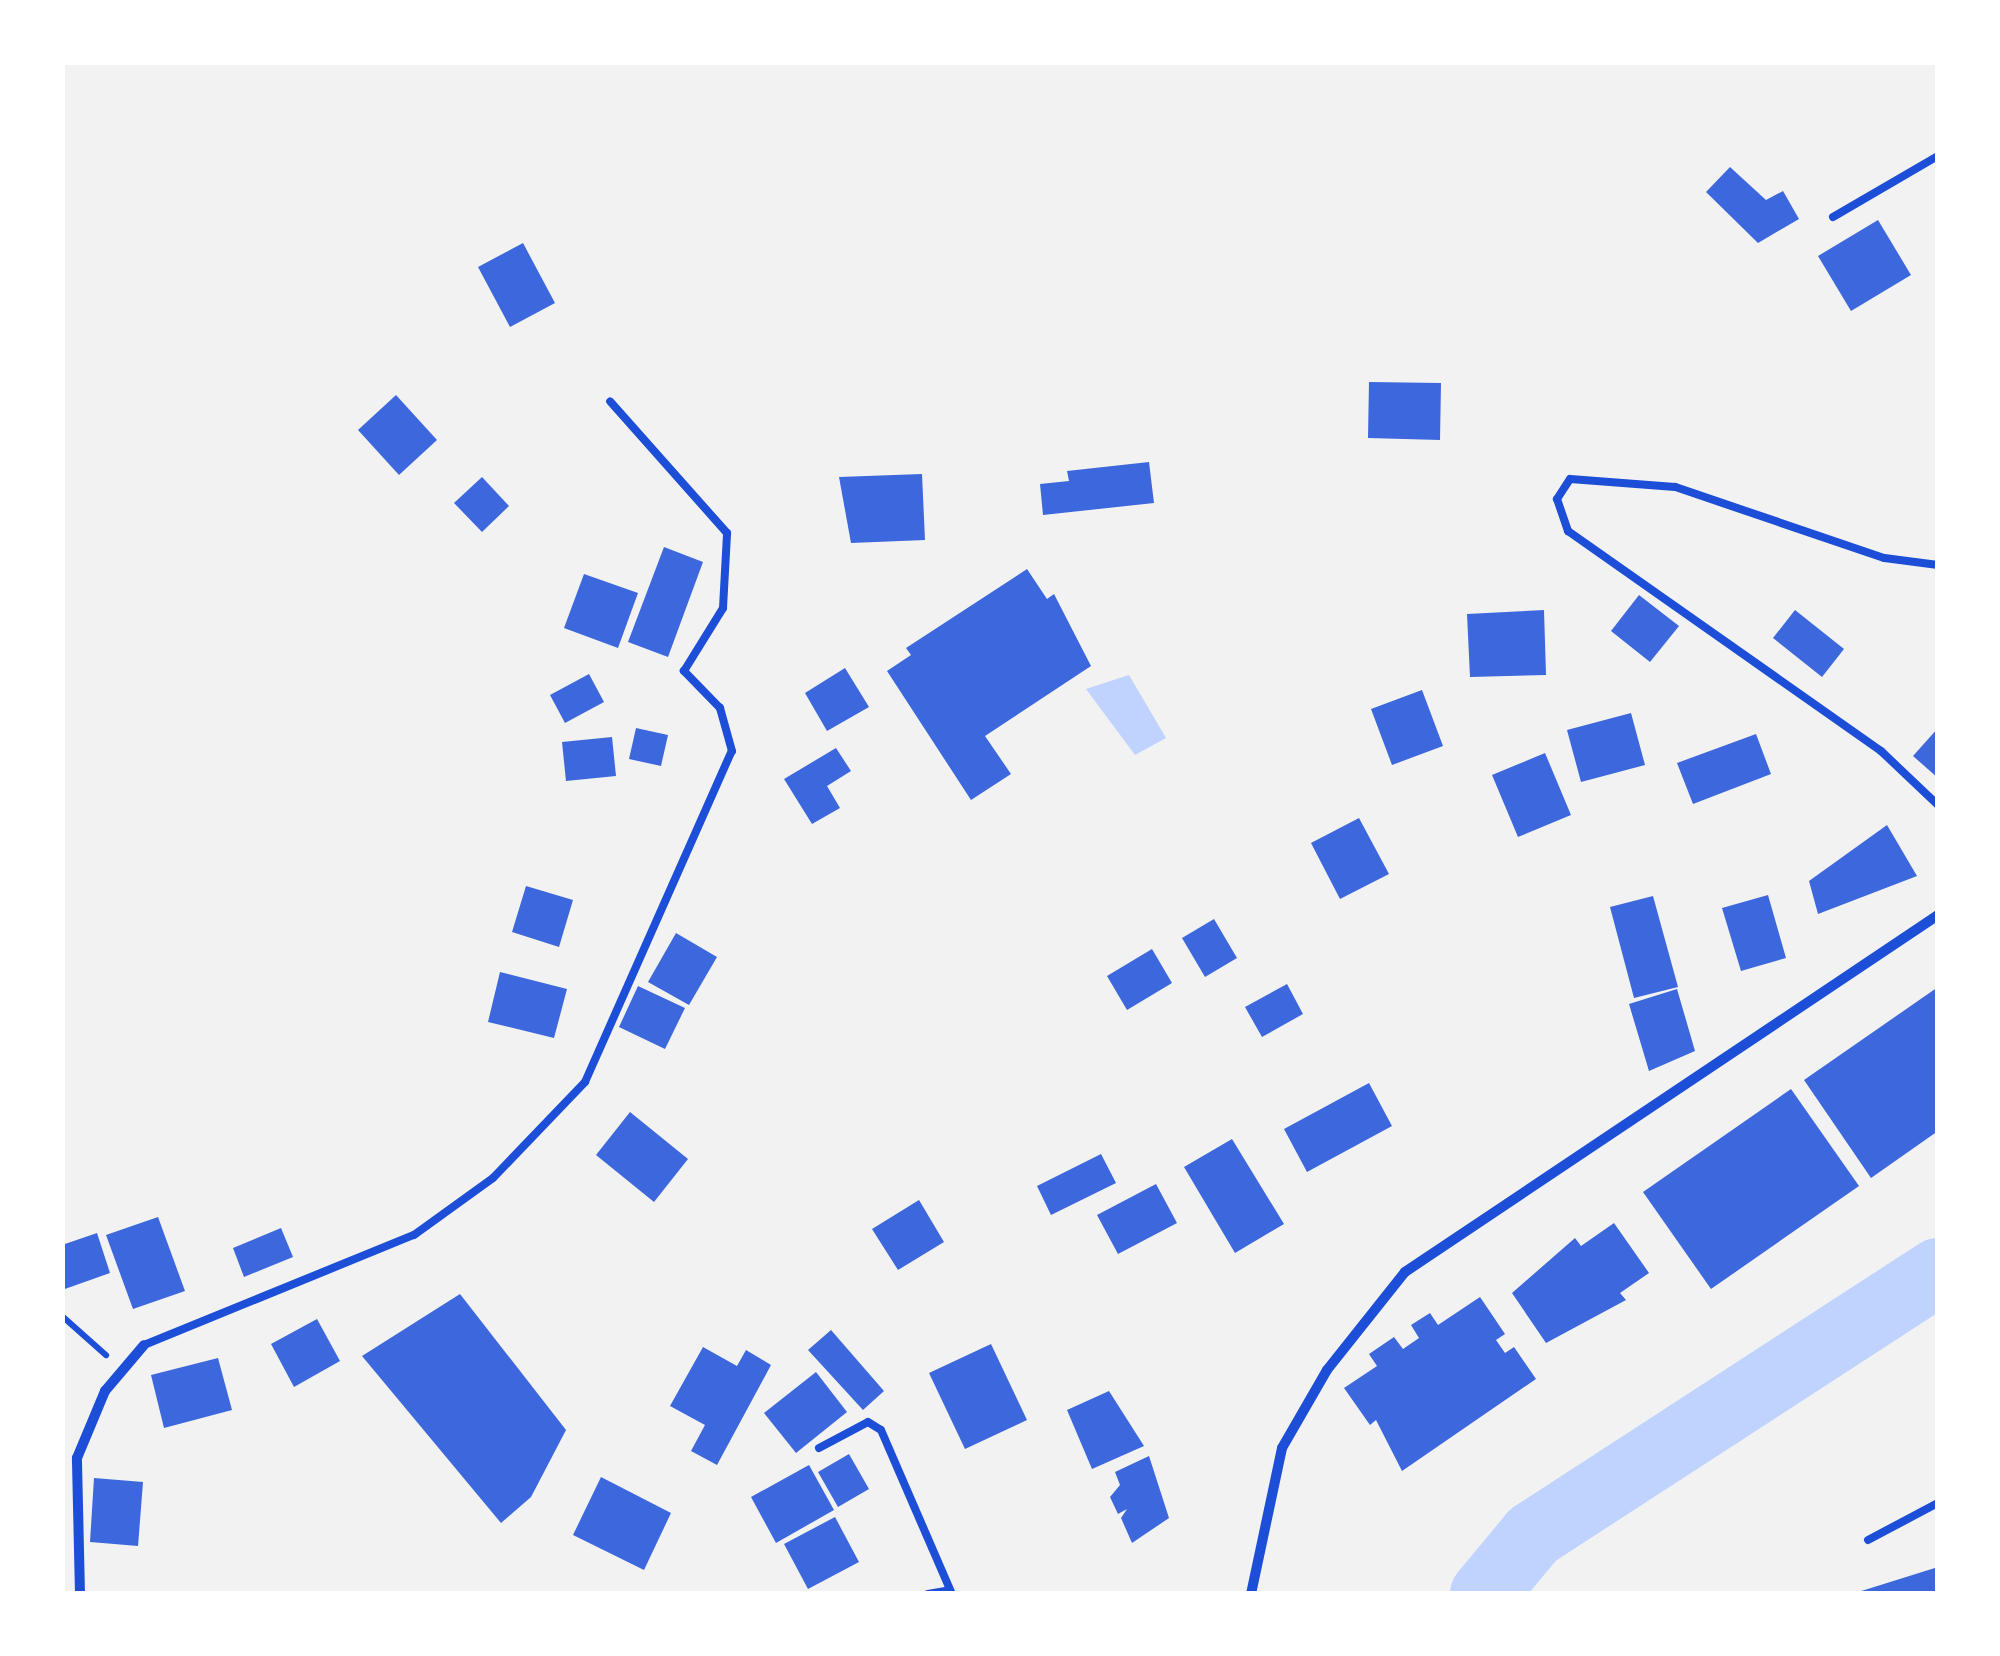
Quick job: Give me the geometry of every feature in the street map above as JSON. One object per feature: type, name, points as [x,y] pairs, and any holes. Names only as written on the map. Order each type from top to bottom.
[{"type":"street","points":[[1251,1594],[1282,1448],[1326,1370],[1405,1272],[1938,915]]},
{"type":"street","points":[[80,1594],[77,1458],[119,1367],[144,1345]]},
{"type":"lane","points":[[1833,217],[1938,156]]},
{"type":"lane","points":[[144,1345],[414,1235],[493,1178],[585,1082],[732,751],[720,708],[684,671],[723,608],[728,533],[610,401]]},
{"type":"lane","points":[[1938,565],[1884,558],[1675,488],[1570,479],[1556,499],[1568,532],[1881,751],[1938,805]]},
{"type":"lane","points":[[819,1448],[868,1422],[881,1430],[951,1592],[928,1594]]},
{"type":"lane","points":[[1868,1540],[1938,1503]]},
{"type":"path","points":[[62,1316],[119,1367]]},
{"type":"water","points":[[1129,675],[1166,738],[1135,755],[1086,689]]},
{"type":"building","points":[[1730,167],[1766,200],[1783,191],[1799,219],[1758,243],[1706,192]]},
{"type":"building","points":[[1878,220],[1911,275],[1851,311],[1818,256]]},
{"type":"building","points":[[523,243],[555,303],[510,327],[478,267]]},
{"type":"building","points":[[1369,382],[1441,383],[1440,440],[1368,438]]},
{"type":"building","points":[[396,395],[437,440],[399,475],[358,430]]},
{"type":"building","points":[[1149,462],[1154,503],[1043,515],[1040,484],[1069,481],[1067,471]]},
{"type":"building","points":[[922,474],[925,540],[851,543],[839,477]]},
{"type":"building","points":[[482,477],[509,506],[482,532],[454,503]]},
{"type":"building","points":[[664,547],[703,562],[668,657],[628,642]]},
{"type":"building","points":[[1027,569],[1047,599],[1054,594],[1091,666],[985,736],[1011,774],[971,800],[887,671],[911,655],[906,648]]},
{"type":"building","points":[[584,574],[638,593],[618,648],[564,628]]},
{"type":"building","points":[[1639,595],[1679,626],[1650,662],[1611,631]]},
{"type":"building","points":[[1544,610],[1546,675],[1470,677],[1467,614]]},
{"type":"building","points":[[1795,610],[1844,649],[1822,677],[1773,638]]},
{"type":"building","points":[[845,668],[869,707],[827,731],[805,693]]},
{"type":"building","points":[[589,674],[604,702],[565,723],[550,695]]},
{"type":"building","points":[[1422,690],[1443,746],[1392,765],[1371,709]]},
{"type":"building","points":[[1631,713],[1645,765],[1581,782],[1567,730]]},
{"type":"building","points":[[636,728],[668,735],[661,766],[629,759]]},
{"type":"building","points":[[1938,728],[1938,778],[1913,756]]},
{"type":"building","points":[[1756,734],[1771,774],[1693,804],[1677,763]]},
{"type":"building","points":[[612,737],[616,776],[566,781],[562,742]]},
{"type":"building","points":[[836,748],[851,771],[827,786],[840,808],[812,824],[784,779]]},
{"type":"building","points":[[1545,753],[1571,815],[1518,837],[1492,775]]},
{"type":"building","points":[[1359,818],[1389,874],[1340,899],[1311,843]]},
{"type":"building","points":[[1887,825],[1917,876],[1818,914],[1809,881]]},
{"type":"building","points":[[526,886],[573,900],[559,947],[512,932]]},
{"type":"building","points":[[1768,895],[1786,958],[1741,971],[1722,908]]},
{"type":"building","points":[[1653,896],[1678,987],[1634,998],[1610,907]]},
{"type":"building","points":[[1214,919],[1237,958],[1205,977],[1182,938]]},
{"type":"building","points":[[676,933],[717,957],[689,1005],[648,982]]},
{"type":"building","points":[[1152,949],[1172,983],[1127,1010],[1107,976]]},
{"type":"building","points":[[500,972],[567,989],[554,1038],[488,1022]]},
{"type":"building","points":[[1287,984],[1303,1014],[1262,1037],[1245,1007]]},
{"type":"building","points":[[638,986],[685,1008],[665,1049],[619,1027]]},
{"type":"building","points":[[1938,987],[1938,1131],[1871,1178],[1804,1080]]},
{"type":"building","points":[[1677,989],[1695,1051],[1649,1071],[1629,1004]]},
{"type":"building","points":[[1369,1083],[1392,1126],[1307,1172],[1284,1129]]},
{"type":"building","points":[[1791,1089],[1859,1186],[1711,1289],[1643,1192]]},
{"type":"building","points":[[630,1112],[688,1159],[654,1202],[596,1155]]},
{"type":"building","points":[[1232,1139],[1284,1224],[1235,1253],[1184,1167]]},
{"type":"building","points":[[1101,1154],[1116,1183],[1051,1215],[1037,1186]]},
{"type":"building","points":[[1156,1184],[1177,1223],[1118,1254],[1097,1215]]},
{"type":"building","points":[[919,1200],[944,1242],[898,1270],[872,1229]]},
{"type":"building","points":[[158,1217],[185,1291],[133,1309],[106,1235]]},
{"type":"building","points":[[1614,1223],[1649,1273],[1620,1293],[1626,1300],[1546,1343],[1512,1293],[1575,1238],[1581,1246]]},
{"type":"building","points":[[281,1228],[293,1257],[244,1277],[233,1248]]},
{"type":"building","points":[[97,1233],[110,1273],[62,1290],[62,1245]]},
{"type":"building","points":[[460,1294],[566,1430],[531,1497],[501,1523],[362,1356]]},
{"type":"building","points":[[1480,1297],[1505,1334],[1496,1340],[1505,1353],[1514,1347],[1536,1379],[1402,1471],[1376,1420],[1370,1425],[1344,1388],[1377,1366],[1369,1354],[1394,1337],[1403,1349],[1419,1338],[1411,1325],[1430,1313],[1438,1325]]},
{"type":"building","points":[[317,1319],[340,1361],[294,1387],[271,1344]]},
{"type":"building","points":[[831,1330],[884,1391],[863,1410],[808,1350]]},
{"type":"building","points":[[991,1344],[1027,1420],[965,1449],[929,1373]]},
{"type":"building","points":[[703,1347],[737,1366],[746,1350],[771,1365],[717,1465],[691,1451],[705,1425],[670,1406]]},
{"type":"building","points":[[218,1358],[232,1410],[164,1428],[151,1375]]},
{"type":"building","points":[[816,1372],[847,1412],[796,1453],[764,1413]]},
{"type":"building","points":[[1109,1391],[1144,1446],[1092,1469],[1067,1410]]},
{"type":"building","points":[[849,1454],[869,1489],[838,1507],[818,1472]]},
{"type":"building","points":[[1149,1456],[1169,1518],[1132,1543],[1121,1518],[1127,1509],[1118,1514],[1110,1497],[1120,1485],[1115,1472]]},
{"type":"building","points":[[809,1465],[834,1510],[776,1543],[751,1497]]},
{"type":"building","points":[[601,1477],[671,1513],[644,1570],[573,1535]]},
{"type":"building","points":[[94,1478],[143,1482],[138,1546],[90,1542]]},
{"type":"building","points":[[835,1517],[859,1562],[808,1589],[784,1544]]},
{"type":"building","points":[[1938,1567],[1938,1594],[1855,1594],[1855,1593]]},
{"type":"waterway","points":[[1484,1594],[1533,1535],[1938,1272]]}]
